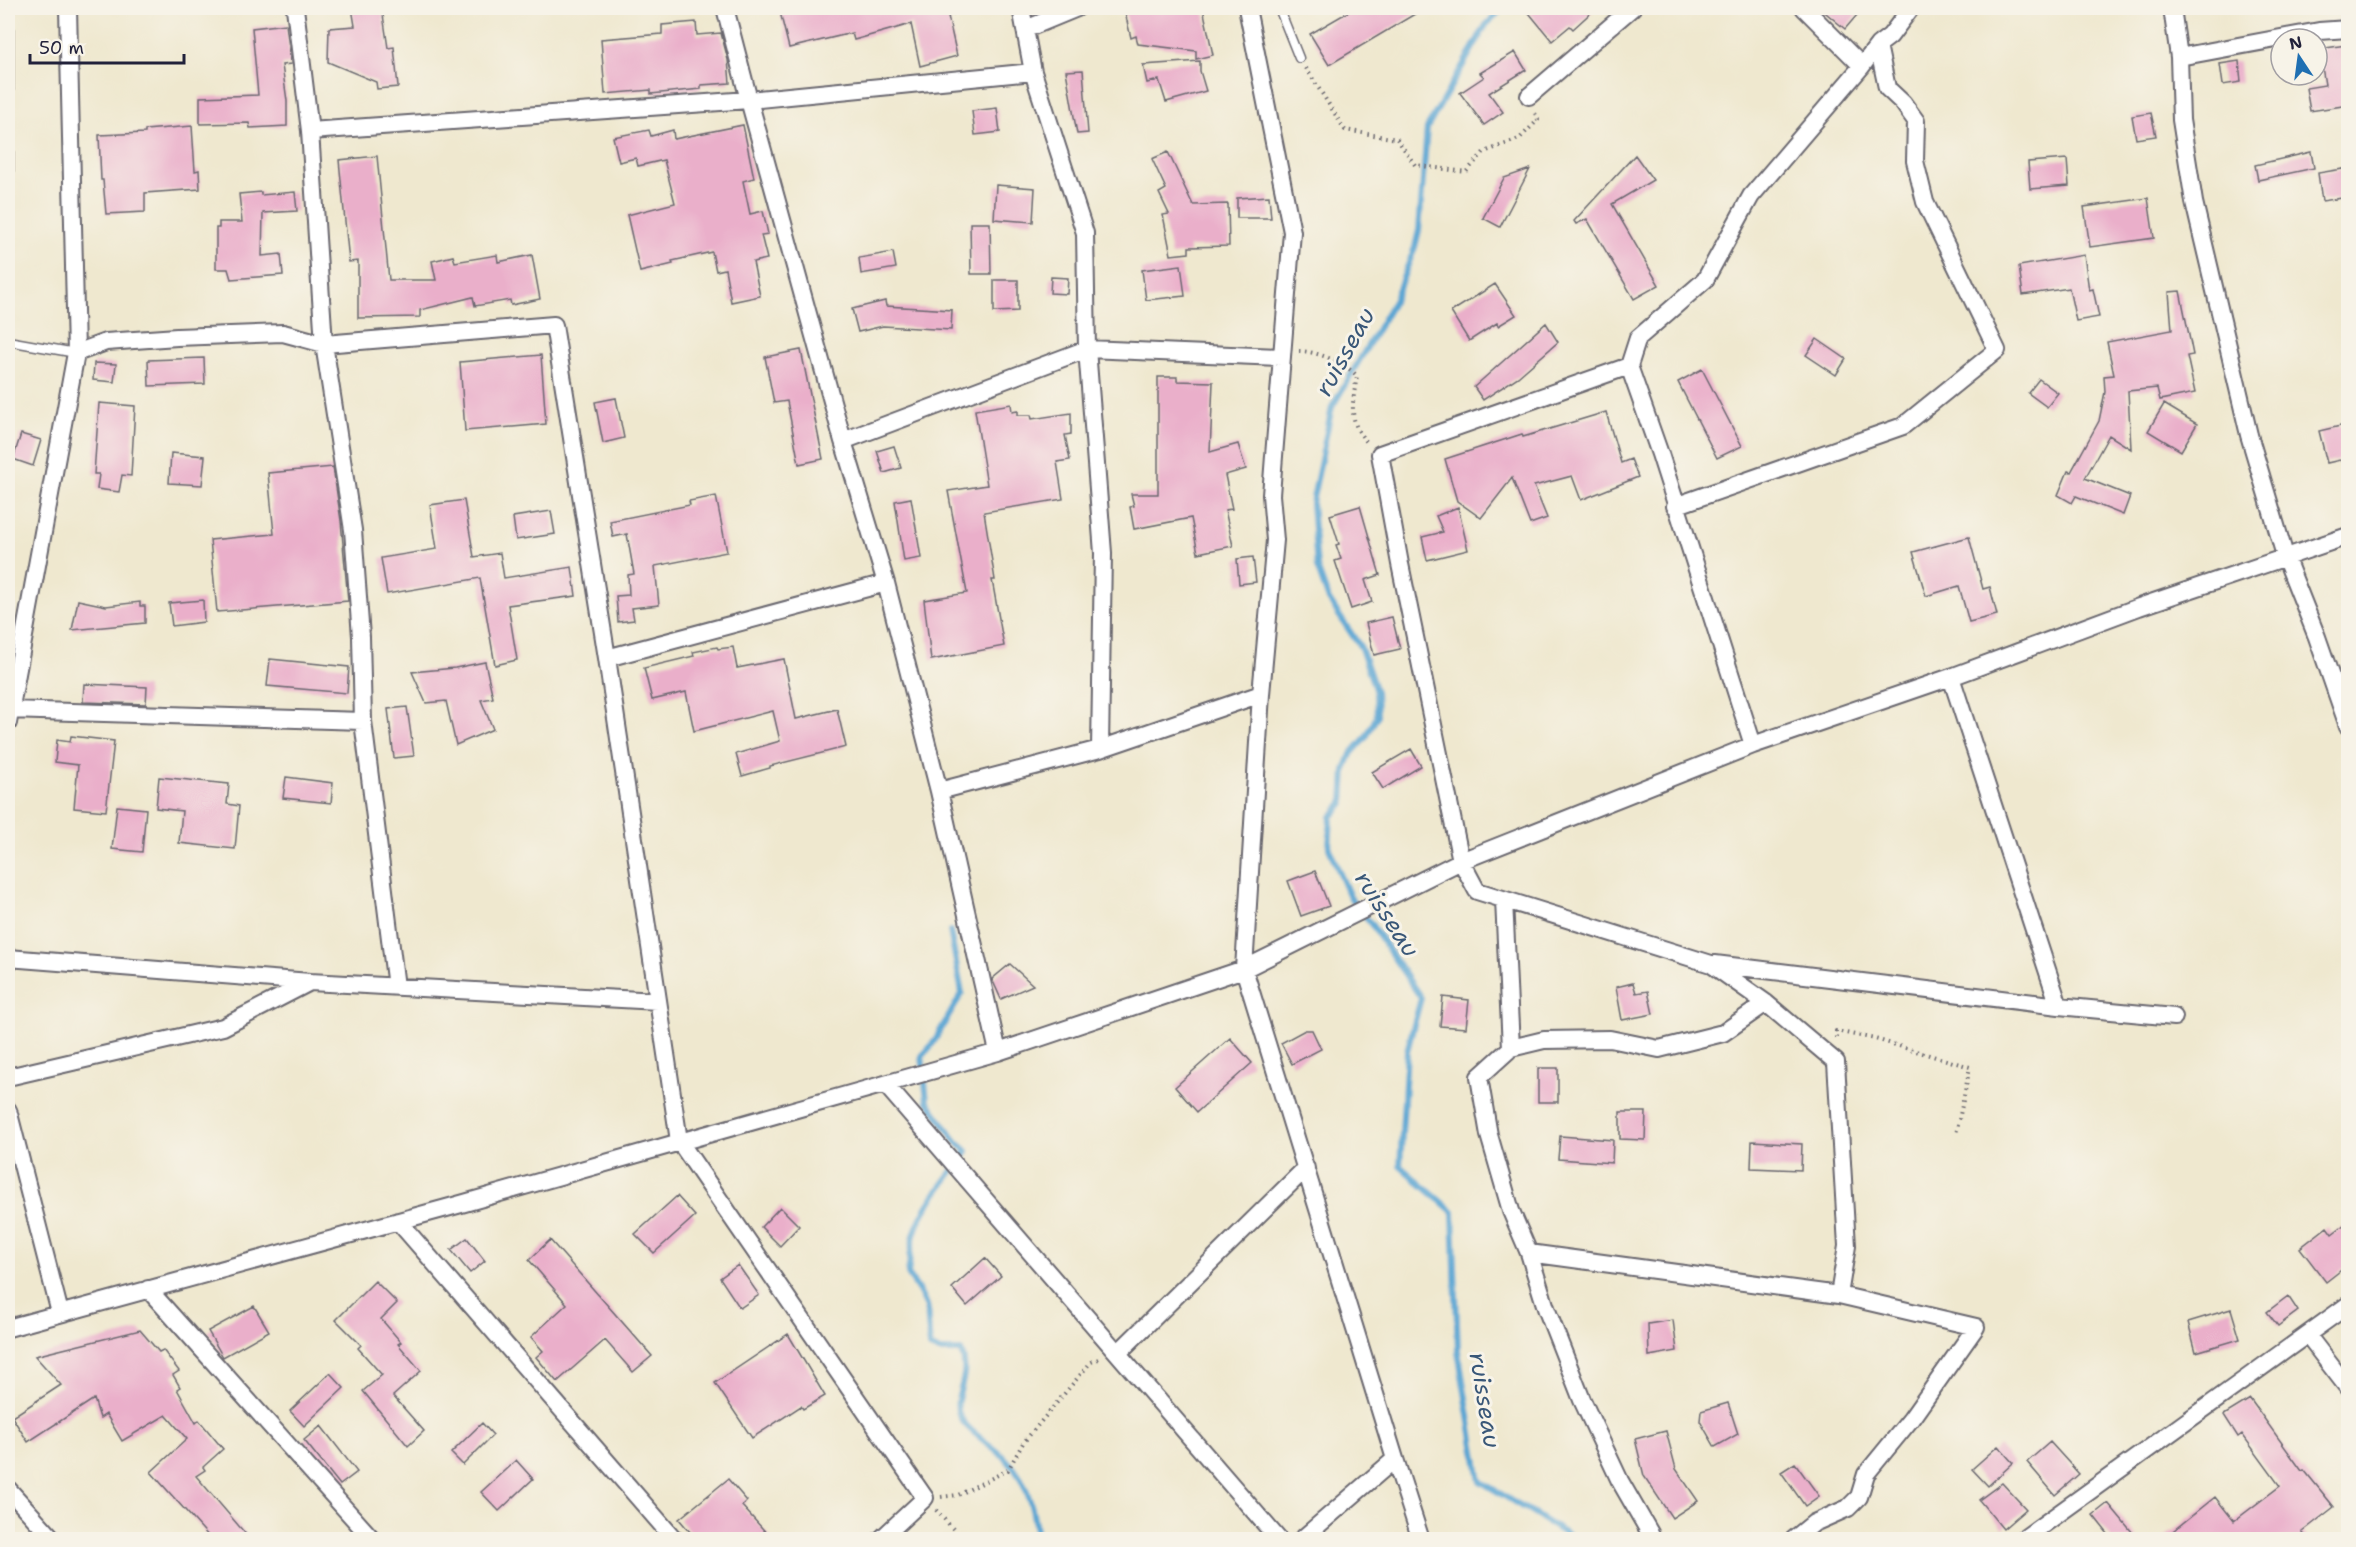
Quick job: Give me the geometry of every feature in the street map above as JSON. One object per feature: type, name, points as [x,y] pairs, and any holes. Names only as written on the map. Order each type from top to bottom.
[{"type":"street","points":[[68,8],[76,353],[8,716],[363,721]]},
{"type":"street","points":[[295,8],[310,132],[324,344],[353,530],[361,637],[363,721],[396,987]]},
{"type":"street","points":[[725,8],[748,100],[843,441],[886,583],[939,791],[998,1052]]},
{"type":"street","points":[[1021,8],[1033,72],[1085,233],[1087,349],[1103,553],[1100,749]]},
{"type":"street","points":[[1026,29],[1077,8]]},
{"type":"street","points":[[1247,8],[1292,232],[1271,495],[1275,540],[1261,694],[1244,969],[1421,1539]]},
{"type":"street","points":[[1529,96],[1632,8]]},
{"type":"street","points":[[1804,8],[1863,66]]},
{"type":"street","points":[[1752,745],[1629,366],[1638,338],[1705,280],[1751,196],[1863,66],[1878,45],[1890,36],[1911,8]]},
{"type":"street","points":[[2172,8],[2179,57],[2181,120],[2194,202],[2248,435],[2286,559],[2349,726]]},
{"type":"street","points":[[2179,57],[2319,31],[2349,29]]},
{"type":"street","points":[[1675,506],[1903,426],[1996,350],[1925,202],[1915,161],[1916,121],[1903,102],[1887,88],[1878,45]]},
{"type":"street","points":[[310,132],[748,100],[1033,72]]},
{"type":"street","points":[[76,353],[106,342],[177,337],[283,333],[324,344],[554,325],[608,658],[679,1141],[925,1498],[880,1539]]},
{"type":"street","points":[[843,441],[1087,349],[1281,357]]},
{"type":"street","points":[[1629,366],[1380,454],[1400,564],[1461,861],[1477,891],[1711,964],[2059,1006],[2174,1017]]},
{"type":"street","points":[[8,1328],[998,1052],[1244,969],[1461,861],[1752,745],[1951,677],[2139,607],[2349,536]]},
{"type":"street","points":[[608,658],[886,583]]},
{"type":"street","points":[[1951,677],[2059,1006]]},
{"type":"street","points":[[939,791],[1100,749],[1261,694]]},
{"type":"street","points":[[1504,900],[1511,1048]]},
{"type":"street","points":[[8,958],[310,982],[658,1001]]},
{"type":"street","points":[[1711,964],[1766,1003],[1836,1062],[1847,1246],[1839,1295]]},
{"type":"street","points":[[8,1077],[223,1027],[310,982]]},
{"type":"street","points":[[1654,1539],[1620,1481],[1582,1400],[1546,1308],[1529,1253],[1508,1200],[1490,1135],[1479,1077],[1511,1048],[1544,1040],[1610,1039],[1659,1049],[1723,1033],[1766,1003]]},
{"type":"street","points":[[885,1084],[1279,1539]]},
{"type":"street","points":[[8,1110],[60,1313]]},
{"type":"street","points":[[1119,1352],[1306,1168]]},
{"type":"street","points":[[398,1221],[675,1539]]},
{"type":"street","points":[[1529,1253],[1839,1295],[1976,1327],[1911,1419],[1866,1474],[1859,1497],[1848,1508],[1815,1523],[1793,1539]]},
{"type":"street","points":[[148,1289],[373,1539]]},
{"type":"street","points":[[2022,1539],[2349,1305]]},
{"type":"street","points":[[2308,1336],[2349,1388]]},
{"type":"street","points":[[1301,1539],[1395,1459]]},
{"type":"street","points":[[8,1489],[54,1539]]},
{"type":"lane","points":[[8,223],[9,8]]},
{"type":"lane","points":[[1279,8],[1299,58]]},
{"type":"lane","points":[[8,341],[76,353]]},
{"type":"path","points":[[1299,58],[1345,130],[1397,139],[1415,165],[1466,172],[1484,152],[1519,139],[1538,120],[1529,96]]},
{"type":"path","points":[[1281,357],[1298,351],[1312,351],[1325,355],[1353,371],[1357,376],[1352,412],[1362,436],[1380,454]]},
{"type":"path","points":[[1836,1062],[1836,1031],[1970,1067],[1956,1134]]},
{"type":"path","points":[[925,1498],[958,1495],[1008,1470],[1023,1443],[1091,1362],[1119,1352]]},
{"type":"path","points":[[925,1498],[963,1539]]},
{"type":"building","points":[[352,8],[382,8],[388,48],[394,47],[398,87],[377,89],[376,82],[328,62],[329,28],[355,26]]},
{"type":"building","points":[[779,8],[954,8],[955,14],[948,16],[957,56],[920,66],[911,24],[854,40],[852,33],[789,48]]},
{"type":"building","points":[[1124,8],[1203,8],[1213,55],[1196,59],[1196,51],[1138,44],[1136,36],[1131,38]]},
{"type":"building","points":[[1355,8],[1425,8],[1329,65],[1310,34]]},
{"type":"building","points":[[1525,8],[1596,8],[1573,29],[1570,26],[1552,41]]},
{"type":"building","points":[[1820,8],[1863,8],[1845,29]]},
{"type":"building","points":[[696,22],[697,35],[721,33],[728,60],[730,83],[701,85],[701,89],[651,94],[651,90],[605,94],[601,39],[662,34],[662,25]]},
{"type":"building","points":[[286,24],[291,64],[282,65],[287,101],[287,126],[250,128],[249,123],[200,124],[200,97],[258,95],[252,28]]},
{"type":"building","points":[[2346,45],[2349,62],[2349,105],[2310,111],[2306,88],[2329,87],[2329,48]]},
{"type":"building","points":[[1515,52],[1526,70],[1489,93],[1503,112],[1484,125],[1460,93],[1484,77],[1480,73]]},
{"type":"building","points":[[1200,61],[1200,71],[1206,91],[1166,102],[1159,80],[1147,83],[1143,65]]},
{"type":"building","points":[[2239,61],[2241,82],[2223,85],[2220,64]]},
{"type":"building","points":[[1083,70],[1088,133],[1077,134],[1066,71]]},
{"type":"building","points":[[997,108],[1000,132],[975,135],[972,111]]},
{"type":"building","points":[[2151,113],[2156,136],[2136,139],[2132,116]]},
{"type":"building","points":[[743,125],[754,178],[743,181],[750,214],[763,211],[768,234],[761,235],[767,259],[753,262],[760,296],[731,302],[725,269],[716,271],[712,252],[672,261],[673,264],[640,272],[627,215],[675,203],[664,160],[638,166],[636,158],[619,162],[613,137],[649,130],[651,136],[673,130],[674,139]]},
{"type":"building","points":[[192,126],[195,171],[199,170],[200,189],[145,193],[145,212],[106,214],[103,180],[101,180],[99,135],[145,133],[145,130]]},
{"type":"building","points":[[1168,152],[1193,205],[1228,204],[1229,246],[1189,247],[1189,253],[1171,255],[1163,215],[1169,214],[1159,193],[1166,189],[1152,159]]},
{"type":"building","points":[[2311,152],[2314,168],[2258,180],[2255,165]]},
{"type":"building","points":[[1635,155],[1653,180],[1612,204],[1659,285],[1634,299],[1587,219],[1576,224],[1574,221]]},
{"type":"building","points":[[377,156],[389,280],[436,280],[432,261],[453,256],[455,262],[497,255],[498,262],[532,255],[540,299],[511,305],[510,300],[475,306],[473,297],[420,310],[420,317],[358,318],[358,261],[349,262],[339,160]]},
{"type":"building","points":[[2067,159],[2069,186],[2030,189],[2028,162]]},
{"type":"building","points":[[2349,168],[2349,197],[2322,201],[2318,173]]},
{"type":"building","points":[[1530,169],[1500,227],[1483,218],[1504,178]]},
{"type":"building","points":[[996,185],[1035,188],[1033,222],[994,219]]},
{"type":"building","points":[[261,192],[261,195],[295,192],[297,211],[263,213],[262,256],[281,254],[283,275],[231,279],[228,269],[216,269],[216,228],[219,228],[219,222],[242,222],[239,194]]},
{"type":"building","points":[[1269,196],[1271,218],[1237,218],[1237,198]]},
{"type":"building","points":[[2148,198],[2154,238],[2090,247],[2084,207]]},
{"type":"building","points":[[970,223],[990,223],[991,274],[971,274]]},
{"type":"building","points":[[893,252],[896,268],[861,274],[859,258]]},
{"type":"building","points":[[2084,255],[2089,290],[2093,289],[2099,317],[2076,321],[2069,288],[2023,295],[2019,266]]},
{"type":"building","points":[[1181,265],[1185,296],[1146,300],[1142,270]]},
{"type":"building","points":[[1051,277],[1068,278],[1067,294],[1050,293]]},
{"type":"building","points":[[994,280],[1018,280],[1018,311],[994,312]]},
{"type":"building","points":[[1495,284],[1516,315],[1498,326],[1497,323],[1469,341],[1451,312]]},
{"type":"building","points":[[2180,291],[2193,355],[2187,356],[2195,393],[2160,400],[2157,388],[2128,391],[2131,449],[2109,435],[2085,478],[2130,496],[2123,515],[2076,496],[2072,503],[2058,495],[2068,471],[2071,472],[2099,421],[2105,392],[2104,376],[2114,375],[2107,342],[2172,330],[2169,292]]},
{"type":"building","points":[[885,301],[886,306],[952,310],[951,330],[883,326],[858,332],[852,309]]},
{"type":"building","points":[[1546,323],[1558,342],[1518,377],[1483,400],[1474,387]]},
{"type":"building","points":[[1817,339],[1846,359],[1836,375],[1806,355]]},
{"type":"building","points":[[801,350],[823,459],[799,464],[787,401],[774,403],[765,357]]},
{"type":"building","points":[[541,355],[546,424],[465,431],[460,362]]},
{"type":"building","points":[[204,358],[205,384],[149,386],[148,360]]},
{"type":"building","points":[[94,363],[116,364],[114,382],[93,380]]},
{"type":"building","points":[[1702,369],[1742,446],[1717,458],[1678,382]]},
{"type":"building","points":[[1158,377],[1177,377],[1177,381],[1213,382],[1210,452],[1238,444],[1246,469],[1225,475],[1232,509],[1225,510],[1233,546],[1198,553],[1191,518],[1134,529],[1130,507],[1134,506],[1131,494],[1158,494]]},
{"type":"building","points":[[2039,379],[2058,393],[2047,407],[2028,393]]},
{"type":"building","points":[[616,398],[624,438],[603,443],[595,402]]},
{"type":"building","points":[[99,403],[135,406],[131,476],[122,475],[119,492],[97,489],[99,474],[94,474]]},
{"type":"building","points":[[1011,404],[1012,412],[1018,411],[1018,415],[1031,415],[1032,419],[1071,413],[1071,434],[1065,435],[1070,460],[1057,462],[1063,499],[984,512],[995,580],[992,580],[1004,646],[931,660],[924,600],[967,593],[948,491],[987,485],[975,410]]},
{"type":"building","points":[[2164,404],[2197,424],[2181,451],[2148,431]]},
{"type":"building","points":[[1606,412],[1621,463],[1631,459],[1638,477],[1581,500],[1572,476],[1534,486],[1547,518],[1530,524],[1512,478],[1481,518],[1457,501],[1445,459],[1522,434],[1523,437]]},
{"type":"building","points":[[2349,424],[2349,458],[2327,463],[2319,431]]},
{"type":"building","points":[[21,434],[41,440],[33,466],[13,459]]},
{"type":"building","points":[[894,446],[901,468],[884,473],[877,451]]},
{"type":"building","points":[[171,453],[205,456],[202,485],[169,483]]},
{"type":"building","points":[[333,467],[341,521],[348,601],[217,612],[210,540],[274,534],[268,473]]},
{"type":"building","points":[[716,496],[727,552],[655,566],[659,605],[632,608],[634,620],[618,622],[616,596],[629,595],[628,575],[634,574],[627,534],[613,537],[610,521],[690,505],[689,501]]},
{"type":"building","points":[[911,498],[921,558],[904,561],[895,501]]},
{"type":"building","points":[[464,500],[474,557],[500,553],[504,578],[572,567],[576,596],[508,605],[517,660],[495,665],[480,578],[387,594],[381,558],[437,549],[430,505]]},
{"type":"building","points":[[1360,506],[1380,575],[1365,580],[1372,602],[1351,609],[1335,561],[1341,559],[1330,515]]},
{"type":"building","points":[[1458,507],[1468,550],[1427,560],[1422,537],[1443,532],[1436,516]]},
{"type":"building","points":[[551,511],[555,534],[516,540],[513,517]]},
{"type":"building","points":[[1969,537],[1983,589],[1990,587],[1997,615],[1969,622],[1959,586],[1926,596],[1913,552]]},
{"type":"building","points":[[1253,557],[1256,582],[1239,584],[1237,559]]},
{"type":"building","points":[[78,600],[106,606],[140,602],[140,606],[145,606],[145,623],[72,630]]},
{"type":"building","points":[[203,600],[204,622],[172,626],[169,603]]},
{"type":"building","points":[[1392,617],[1400,649],[1374,655],[1366,623]]},
{"type":"building","points":[[717,647],[718,649],[733,647],[737,668],[784,659],[796,719],[837,709],[846,747],[770,766],[770,768],[742,776],[736,754],[780,741],[773,711],[694,731],[686,692],[652,700],[644,668],[694,656],[693,652]]},
{"type":"building","points":[[270,659],[349,667],[347,693],[267,686]]},
{"type":"building","points":[[485,662],[493,698],[481,700],[493,729],[456,745],[446,701],[426,703],[412,672],[455,668]]},
{"type":"building","points":[[84,684],[147,687],[146,704],[83,702]]},
{"type":"building","points":[[407,707],[414,756],[394,758],[388,709]]},
{"type":"building","points":[[71,736],[114,741],[106,811],[74,808],[78,765],[55,762],[57,740],[70,742]]},
{"type":"building","points":[[1411,749],[1421,766],[1383,789],[1372,772]]},
{"type":"building","points":[[159,777],[229,784],[227,804],[239,806],[235,849],[179,843],[182,811],[156,808]]},
{"type":"building","points":[[286,777],[333,783],[331,803],[283,798]]},
{"type":"building","points":[[117,806],[146,809],[142,852],[112,849]]},
{"type":"building","points":[[1315,871],[1329,906],[1301,916],[1288,881]]},
{"type":"building","points":[[1010,964],[1033,985],[1001,999],[992,979]]},
{"type":"building","points":[[1633,983],[1636,993],[1648,991],[1653,1014],[1622,1020],[1616,987]]},
{"type":"building","points":[[1443,997],[1469,1000],[1466,1028],[1440,1026]]},
{"type":"building","points":[[1305,1030],[1312,1030],[1321,1049],[1292,1064],[1281,1043]]},
{"type":"building","points":[[1230,1038],[1252,1063],[1197,1112],[1175,1087]]},
{"type":"building","points":[[1538,1068],[1558,1068],[1558,1102],[1538,1102]]},
{"type":"building","points":[[1620,1112],[1646,1112],[1645,1140],[1620,1139]]},
{"type":"building","points":[[1560,1136],[1613,1140],[1612,1163],[1558,1159]]},
{"type":"building","points":[[1752,1141],[1802,1144],[1801,1170],[1751,1168]]},
{"type":"building","points":[[677,1196],[695,1216],[654,1253],[635,1234]]},
{"type":"building","points":[[780,1207],[799,1226],[780,1246],[761,1227]]},
{"type":"building","points":[[2349,1221],[2349,1264],[2326,1282],[2300,1248],[2327,1227],[2332,1234]]},
{"type":"building","points":[[467,1238],[485,1261],[470,1273],[451,1250]]},
{"type":"building","points":[[550,1240],[652,1356],[633,1372],[605,1340],[557,1382],[536,1357],[543,1351],[531,1337],[567,1304],[529,1260]]},
{"type":"building","points":[[985,1258],[1001,1276],[967,1306],[952,1288]]},
{"type":"building","points":[[738,1265],[759,1295],[740,1308],[720,1278]]},
{"type":"building","points":[[375,1281],[397,1303],[381,1319],[401,1342],[398,1344],[421,1371],[393,1396],[424,1431],[408,1446],[363,1391],[382,1375],[358,1348],[361,1345],[336,1320]]},
{"type":"building","points":[[2288,1296],[2298,1311],[2278,1326],[2267,1312]]},
{"type":"building","points":[[254,1306],[269,1331],[223,1357],[208,1331]]},
{"type":"building","points":[[2231,1309],[2240,1339],[2196,1352],[2188,1322]]},
{"type":"building","points":[[1673,1320],[1677,1351],[1649,1356],[1648,1324]]},
{"type":"building","points":[[140,1330],[159,1352],[163,1350],[179,1371],[173,1375],[180,1387],[177,1389],[196,1423],[199,1420],[223,1449],[203,1467],[205,1470],[196,1476],[250,1539],[211,1539],[151,1472],[187,1439],[166,1415],[122,1441],[106,1414],[100,1418],[94,1399],[28,1442],[12,1417],[61,1385],[35,1356]]},
{"type":"building","points":[[788,1334],[825,1396],[803,1409],[801,1406],[752,1438],[715,1383]]},
{"type":"building","points":[[330,1373],[344,1388],[304,1426],[290,1411]]},
{"type":"building","points":[[2250,1399],[2302,1471],[2304,1470],[2334,1507],[2302,1532],[2308,1539],[2163,1539],[2215,1497],[2234,1521],[2280,1486],[2242,1434],[2238,1437],[2224,1415]]},
{"type":"building","points":[[1728,1403],[1738,1434],[1715,1447],[1700,1421],[1701,1411]]},
{"type":"building","points":[[482,1423],[493,1435],[463,1465],[451,1453]]},
{"type":"building","points":[[321,1426],[357,1472],[340,1485],[304,1440]]},
{"type":"building","points":[[1666,1431],[1676,1469],[1698,1501],[1672,1518],[1644,1476],[1635,1439]]},
{"type":"building","points":[[2050,1442],[2079,1474],[2055,1495],[2027,1462]]},
{"type":"building","points":[[1998,1446],[2013,1463],[1988,1486],[1972,1469]]},
{"type":"building","points":[[516,1460],[533,1479],[499,1511],[481,1492]]},
{"type":"building","points":[[1795,1463],[1819,1496],[1805,1506],[1781,1472]]},
{"type":"building","points":[[728,1479],[747,1501],[742,1506],[772,1539],[696,1539],[679,1519]]},
{"type":"building","points":[[2002,1483],[2026,1509],[2003,1529],[1979,1500]]},
{"type":"building","points":[[2108,1503],[2138,1539],[2112,1539],[2093,1515]]},
{"type":"waterway","name":"ruisseau","points":[[1503,8],[1486,25],[1427,128],[1419,230],[1415,247],[1394,301],[1332,407],[1312,503],[1317,567],[1329,600],[1361,648],[1376,692],[1377,716],[1366,737],[1351,754],[1345,770],[1343,803],[1331,817],[1329,848],[1350,897],[1421,998],[1407,1051],[1400,1166],[1453,1212],[1458,1351],[1480,1481],[1576,1540]]},
{"type":"waterway","name":"ruisseau","points":[[950,931],[962,993],[932,1045],[922,1056],[927,1101],[956,1141],[967,1151],[920,1219],[913,1240],[908,1274],[927,1307],[930,1347],[939,1351],[961,1351],[964,1370],[958,1401],[959,1414],[970,1430],[1006,1459],[1021,1479],[1030,1502],[1037,1540]]}]
